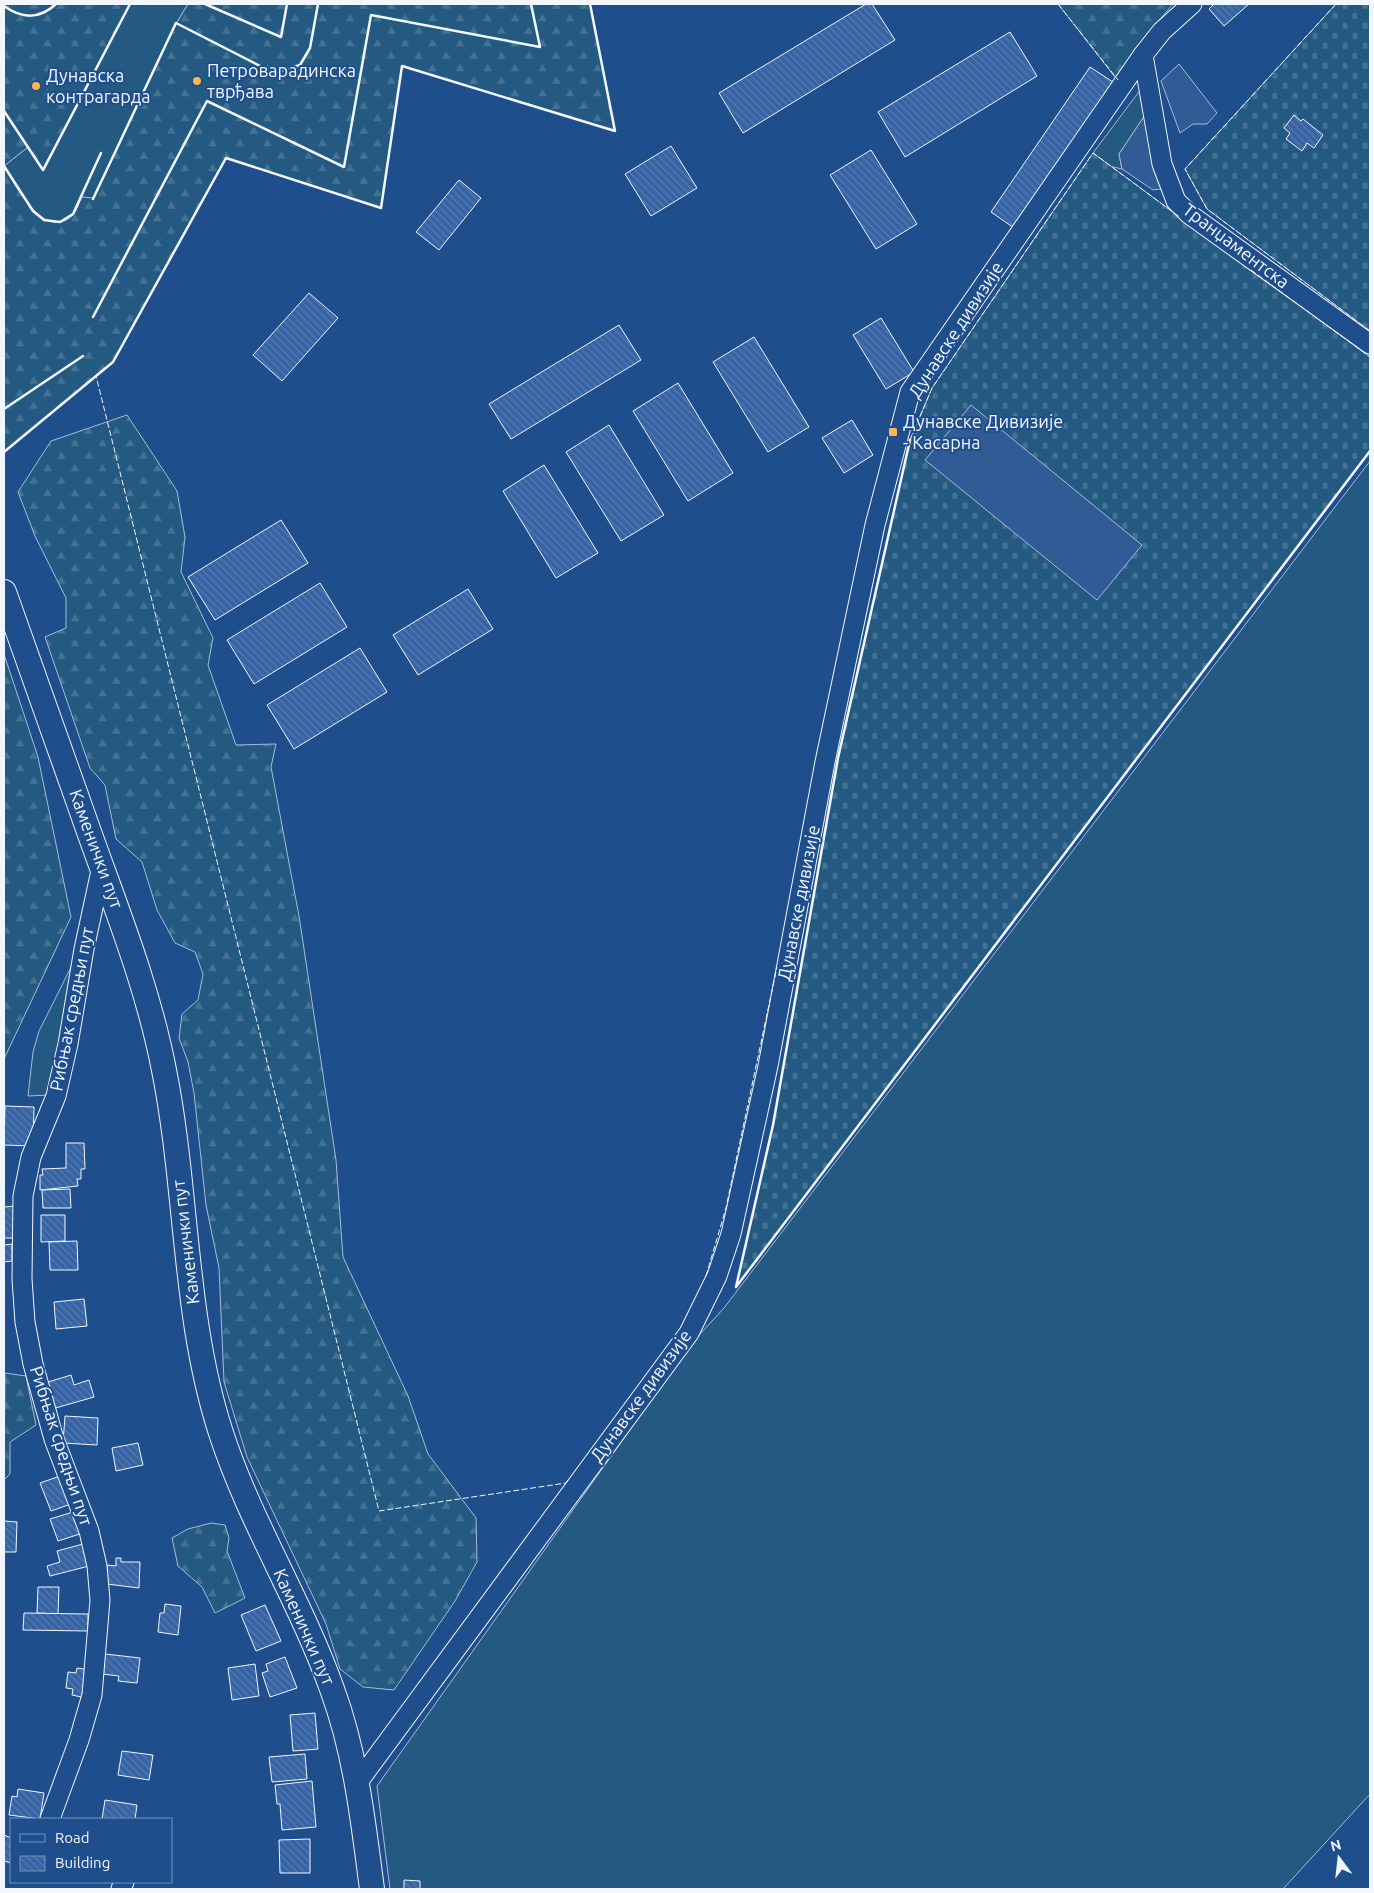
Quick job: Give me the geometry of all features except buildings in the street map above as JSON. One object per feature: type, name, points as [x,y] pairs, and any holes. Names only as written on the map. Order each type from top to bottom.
[{"type":"main road","name":"Каменички пут","points":[[5,600],[102,866],[148,1002],[165,1072],[195,1318],[204,1370],[220,1432],[242,1489],[333,1690],[358,1782],[372,1889]]},
{"type":"street","name":"Дунавске дивизије","points":[[358,1782],[510,1573],[689,1333],[717,1276],[731,1234],[756,1124],[825,762],[875,525],[910,392],[1143,55],[1162,31],[1192,4]]},
{"type":"street","name":"Транџаментска","points":[[1143,55],[1162,164],[1176,200],[1189,214],[1370,344]]},
{"type":"street","name":"Рибњак средњи пут","points":[[50,1818],[79,1740],[92,1695],[100,1600],[97,1566],[89,1531],[54,1439],[33,1364],[25,1322],[22,1279],[22,1196],[31,1156],[56,1096],[68,1044],[84,948],[102,866]]},
{"type":"green space","points":[[4,4],[130,4],[43,170],[28,147],[4,166]]},
{"type":"green space","points":[[130,4],[188,4],[176,24],[93,199],[82,197],[73,215],[62,222],[52,222],[42,217],[23,198],[4,166],[28,147],[44,170]]},
{"type":"green space","points":[[188,4],[590,4],[615,131],[402,66],[381,208],[226,158],[113,362],[4,452],[4,166],[15,186],[32,208],[42,217],[52,222],[62,222],[73,215],[82,197],[93,198],[176,24]]},
{"type":"green space","points":[[1058,4],[1173,4],[1135,49],[1118,81]]},
{"type":"green space","points":[[1336,4],[1370,4],[1370,331],[1207,209],[1185,169]]},
{"type":"green space","points":[[1141,89],[1147,112],[1119,154],[1122,169],[1109,166],[1093,153]]},
{"type":"green space","points":[[1093,153],[1370,357],[1370,451],[736,1287],[773,1125],[838,758],[910,440],[932,388]]},
{"type":"green space","points":[[127,415],[177,491],[185,537],[181,572],[213,638],[208,665],[236,745],[276,744],[271,767],[299,916],[336,1160],[343,1257],[408,1396],[428,1454],[476,1518],[477,1562],[455,1601],[394,1690],[363,1687],[340,1669],[326,1624],[247,1457],[224,1382],[219,1268],[206,1205],[194,1093],[188,1062],[179,1038],[182,1014],[198,1000],[203,974],[195,952],[175,943],[157,910],[142,862],[116,839],[105,785],[90,768],[45,637],[66,628],[66,598],[35,536],[18,492],[51,441]]},
{"type":"green space","points":[[1370,461],[1370,1794],[1283,1889],[390,1889],[377,1786],[690,1345],[724,1308]]},
{"type":"green space","points":[[4,654],[38,757],[71,917],[4,1059]]},
{"type":"green space","points":[[79,951],[49,1095],[28,1096],[33,1052],[39,1031]]},
{"type":"green space","points":[[5,1373],[26,1376],[36,1425],[10,1442],[10,1474],[4,1480]]},
{"type":"green space","points":[[211,1523],[225,1525],[229,1538],[227,1551],[245,1598],[215,1613],[202,1587],[178,1566],[172,1538],[188,1529]]},
{"type":"shaded area","points":[[1179,64],[1217,113],[1207,124],[1193,124],[1180,133],[1161,81]]},
{"type":"shaded area","points":[[1147,112],[1161,189],[1153,190],[1122,169],[1119,154]]},
{"type":"shaded area","points":[[971,405],[1142,545],[1097,600],[925,460]]},
{"type":"fence","points":[[568,1480],[566,1483],[379,1511],[96,376],[113,362],[226,158],[381,208],[402,66],[615,131],[590,4]]},
{"type":"fence","points":[[1058,4],[1118,80]]},
{"type":"fence","points":[[1336,4],[1185,169],[1207,209],[1370,331]]},
{"type":"fence","points":[[910,440],[932,388],[1093,153],[1181,218]]},
{"type":"fence","points":[[1251,270],[1370,357]]},
{"type":"fence","points":[[706,1276],[726,1208],[777,967]]},
{"type":"wall","points":[[4,6],[24,15],[37,15],[56,4]]},
{"type":"wall","points":[[4,111],[43,170],[130,4]]},
{"type":"wall","points":[[205,4],[281,37],[287,4]]},
{"type":"wall","points":[[93,199],[176,23],[260,66],[280,71],[300,65],[310,48],[318,4]]},
{"type":"wall","points":[[93,317],[207,101],[344,167],[371,15],[540,47],[531,4]]},
{"type":"wall","points":[[4,452],[113,362],[226,158],[381,208],[402,66],[615,131],[590,4]]},
{"type":"wall","points":[[4,166],[33,211],[44,220],[60,222],[73,214],[101,153]]},
{"type":"wall","points":[[4,409],[83,356]]},
{"type":"wall","points":[[910,440],[838,758],[773,1125],[736,1287],[1370,451]]},
{"type":"place","name":"Петроварадинска тврђава","points":[[197,81]]},
{"type":"place","name":"Дунавска контрагарда","points":[[36,86]]},
{"type":"place","name":"Дунавске Дивизије - Касарна","points":[[893,432]]}]
